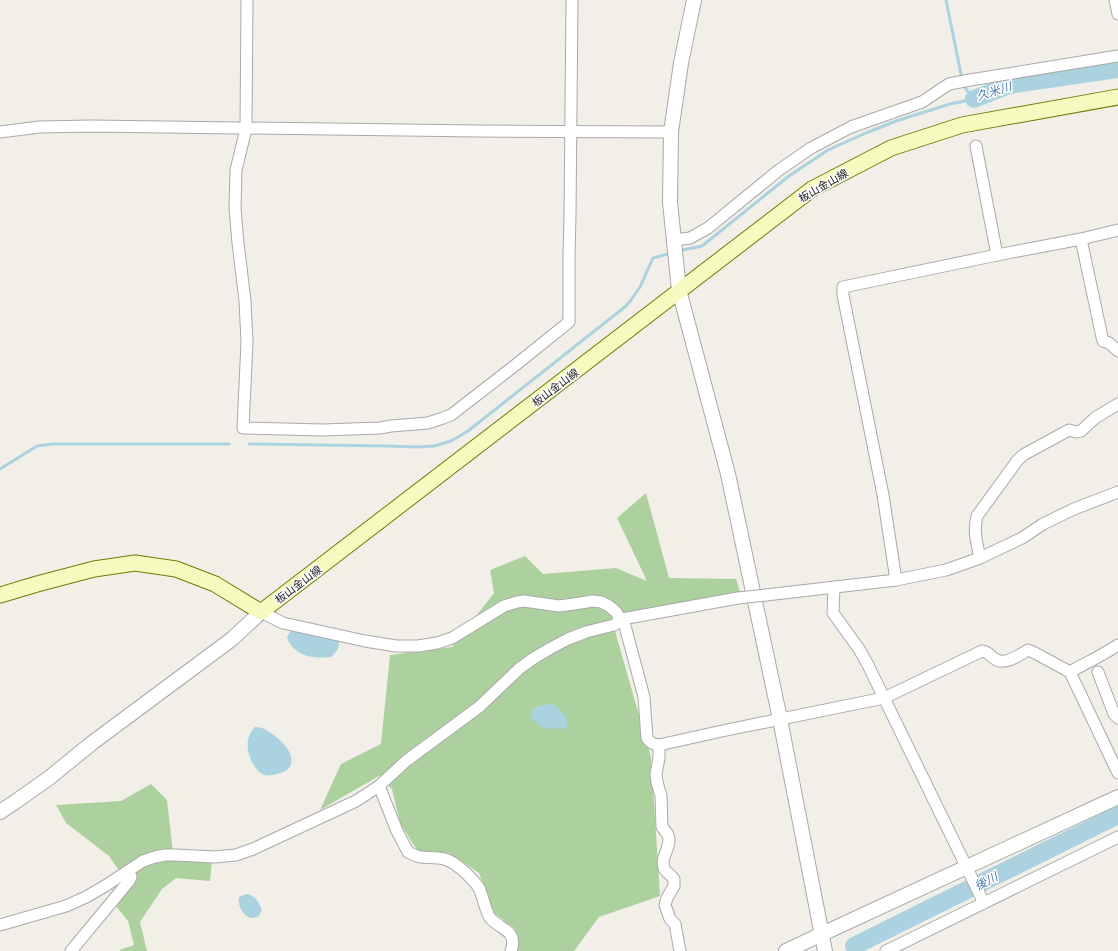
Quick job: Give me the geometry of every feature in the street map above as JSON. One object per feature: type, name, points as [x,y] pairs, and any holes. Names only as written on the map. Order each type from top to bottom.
[{"type":"main road","name":"板山金山線","points":[[261,612],[812,189],[891,148],[962,125],[1118,98]]},
{"type":"main road","points":[[0,595],[94,569],[135,563],[176,569],[215,584],[261,612]]},
{"type":"street","points":[[247,0],[246,129],[236,170],[235,208],[245,301],[247,342],[243,428],[323,430],[380,428],[428,423],[443,418],[451,414],[513,367],[569,322],[572,0]]},
{"type":"street","points":[[694,0],[680,70],[671,132],[670,202],[680,290],[728,474],[780,719],[825,951]]},
{"type":"street","points":[[1115,0],[1118,14]]},
{"type":"street","points":[[674,240],[690,238],[708,228],[779,170],[811,148],[851,127],[922,102],[949,84],[1118,56]]},
{"type":"street","points":[[0,132],[39,127],[91,126],[246,129],[671,132]]},
{"type":"street","points":[[976,146],[998,255]]},
{"type":"street","points":[[896,580],[883,495],[842,286],[1081,239],[1118,230]]},
{"type":"street","points":[[1081,239],[1103,341],[1109,343],[1118,351]]},
{"type":"street","points":[[980,558],[976,533],[977,516],[1017,461],[1023,455],[1069,430],[1076,432],[1081,431],[1095,418],[1118,404]]},
{"type":"street","points":[[0,925],[66,906],[92,894],[144,861],[165,855],[215,857],[236,855],[253,849],[356,801],[379,786],[406,761],[479,708],[520,668],[551,648],[586,632],[614,625],[622,619],[738,598],[896,580],[946,570],[980,558],[1022,538],[1043,524],[1074,509],[1118,492]]},
{"type":"street","points":[[834,587],[833,613],[859,649],[984,903]]},
{"type":"street","points":[[0,812],[49,778],[92,743],[232,639],[261,612],[283,623],[365,641],[396,646],[418,646],[437,643],[452,638],[504,606],[524,601],[559,606],[593,600],[609,606],[616,612],[622,619],[630,642],[644,698],[647,738],[652,744],[659,745],[884,698],[982,650],[988,652],[996,660],[1001,662],[1028,650],[1070,672],[1118,772]]},
{"type":"street","points":[[1070,672],[1118,645]]},
{"type":"street","points":[[1098,672],[1114,714],[1118,718]]},
{"type":"street","points":[[659,745],[659,758],[656,774],[661,796],[662,827],[669,838],[663,864],[665,869],[674,879],[674,886],[667,898],[666,905],[670,919],[676,924],[680,951]]},
{"type":"street","points":[[379,786],[397,831],[408,852],[419,857],[446,859],[452,862],[476,883],[490,918],[513,938],[511,951]]},
{"type":"street","points":[[786,951],[1118,797]]},
{"type":"street","points":[[886,951],[1118,837]]},
{"type":"street","points":[[71,951],[129,881],[131,876],[129,871]]},
{"type":"green space","points":[[646,493],[669,578],[736,579],[740,592],[611,617],[651,757],[660,896],[599,917],[574,951],[516,951],[519,945],[514,928],[494,913],[479,873],[449,853],[418,852],[400,823],[392,789],[379,776],[320,810],[341,764],[381,744],[390,655],[452,647],[494,593],[490,570],[525,556],[543,574],[616,568],[647,581],[617,518]]},
{"type":"green space","points":[[151,784],[167,800],[173,852],[187,861],[212,861],[210,881],[176,878],[162,889],[140,922],[147,951],[121,951],[119,950],[134,945],[128,921],[116,906],[125,879],[109,856],[66,823],[56,805],[121,801]]},
{"type":"water","points":[[294,631],[338,640],[338,648],[331,657],[311,657],[304,655],[294,648],[287,637],[290,632]]},
{"type":"water","points":[[552,704],[565,715],[568,725],[564,729],[542,727],[531,717],[531,713],[538,706]]},
{"type":"water","points":[[255,727],[263,728],[270,732],[286,746],[292,761],[291,765],[284,772],[274,775],[265,775],[262,774],[254,765],[249,753],[248,740],[249,735]]},
{"type":"water","points":[[246,894],[254,897],[260,904],[262,910],[258,917],[248,917],[241,910],[239,897]]},
{"type":"waterway","name":"久米川","points":[[946,0],[962,79]]},
{"type":"waterway","name":"久米川","points":[[974,99],[1009,85],[1118,69]]},
{"type":"waterway","points":[[678,251],[702,246],[789,176],[828,150],[896,121],[950,104],[974,99],[962,84]]},
{"type":"waterway","points":[[249,444],[416,447],[434,446],[451,441],[468,431],[626,306],[640,287],[653,258],[671,253]]},
{"type":"waterway","points":[[0,469],[37,446],[52,444],[229,444]]},
{"type":"waterway","name":"後川","points":[[854,946],[1118,815]]}]
